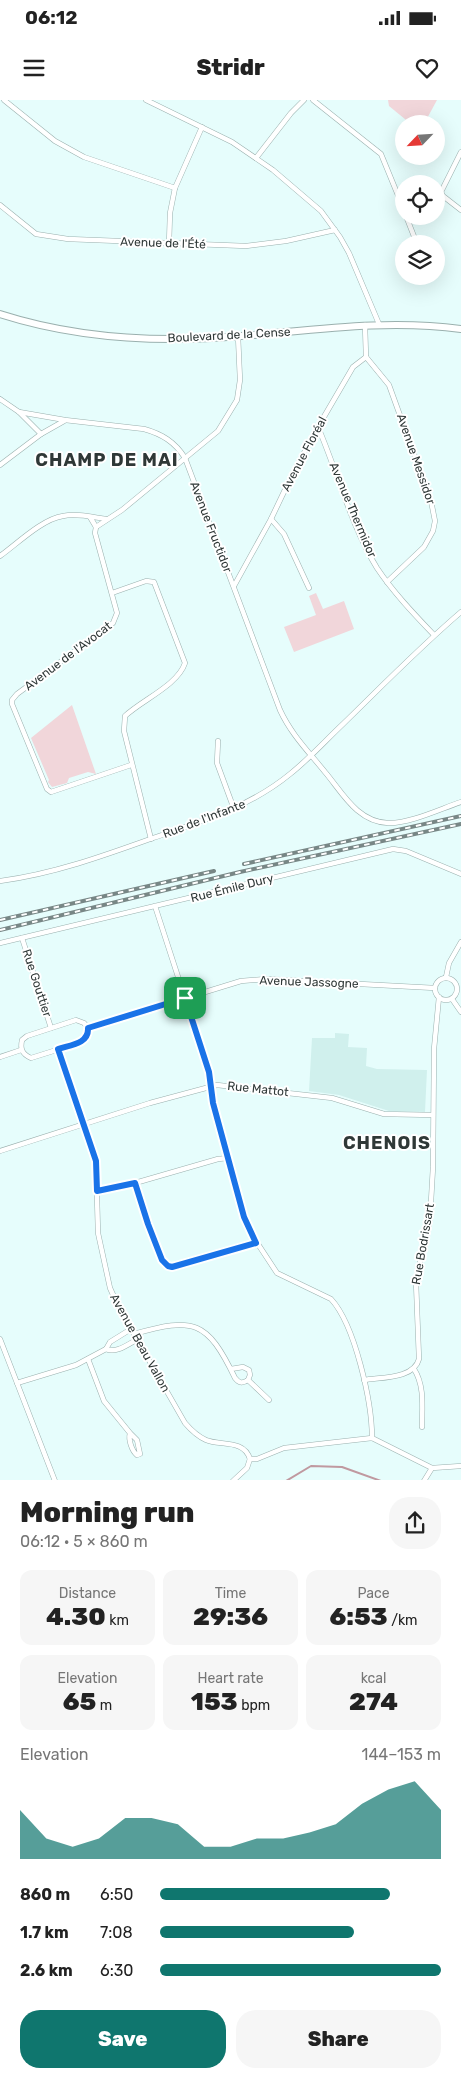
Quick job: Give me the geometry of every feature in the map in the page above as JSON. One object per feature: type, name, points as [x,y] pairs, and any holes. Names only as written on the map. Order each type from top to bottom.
[{"type":"main road","name":"Boulevard de la Cense","points":[[0,314],[49,328],[108,336],[154,339],[238,336],[379,324],[439,326],[461,329]]},
{"type":"street","points":[[4,100],[55,140],[84,157],[175,188]]},
{"type":"street","points":[[146,100],[232,142],[256,158],[321,211],[349,253],[379,324]]},
{"type":"street","points":[[256,158],[304,100]]},
{"type":"street","points":[[313,100],[381,154],[395,188]]},
{"type":"street","points":[[169,244],[170,214],[175,188],[202,127]]},
{"type":"street","points":[[461,152],[441,192],[443,196],[461,210]]},
{"type":"street","name":"Avenue de l'Été","points":[[0,206],[31,230],[46,236],[229,246],[266,244],[335,230]]},
{"type":"street","points":[[365,325],[366,357]]},
{"type":"street","points":[[96,527],[106,519],[117,514],[218,431],[236,400],[240,380],[238,336]]},
{"type":"street","name":"Avenue Floréal","points":[[234,586],[318,427],[353,367],[366,357]]},
{"type":"street","name":"Avenue Messidor","points":[[366,357],[389,385],[431,501],[435,522],[433,531],[424,547],[387,582]]},
{"type":"street","name":"Avenue Fructidor","points":[[0,399],[20,412],[41,434]]},
{"type":"street","name":"Avenue Fructidor","points":[[20,412],[154,432],[172,442],[185,458],[280,710],[288,727],[311,756],[351,805],[361,813],[378,821],[386,823],[404,821],[461,802]]},
{"type":"street","points":[[0,465],[41,434],[66,420]]},
{"type":"street","name":"Avenue Thermidor","points":[[318,427],[362,538],[376,567],[434,635]]},
{"type":"street","points":[[0,556],[52,519],[71,515],[106,519]]},
{"type":"street","name":"Avenue de l'Avocat","points":[[90,517],[96,527],[95,533],[117,613],[113,623],[17,694],[12,700],[12,704],[47,789],[51,792],[131,766]]},
{"type":"street","points":[[271,519],[284,534],[308,588]]},
{"type":"street","points":[[112,592],[146,581],[154,582],[185,663],[182,672],[176,678],[134,707],[125,716],[123,727],[131,766],[151,839]]},
{"type":"street","name":"Rue de l'Infante","points":[[0,881],[39,874],[151,839],[234,809],[290,775],[434,635],[461,612]]},
{"type":"street","points":[[218,741],[218,763],[234,809]]},
{"type":"street","name":"Rue Émile Dury","points":[[0,944],[394,849],[406,851],[461,874]]},
{"type":"street","points":[[155,906],[209,1072],[213,1103],[244,1217],[256,1243],[277,1273],[331,1299],[336,1305],[350,1335],[364,1380],[372,1438]]},
{"type":"street","name":"Rue Gouttier","points":[[22,938],[51,1028]]},
{"type":"street","points":[[446,977],[455,982],[459,989],[452,999],[445,1000],[439,997],[435,988],[438,982],[446,977],[449,963],[461,942]]},
{"type":"street","name":"Avenue Jassogne","points":[[88,1028],[236,982],[266,979],[435,988]]},
{"type":"street","name":"Rue Bodrissart","points":[[422,1427],[422,1390],[420,1379],[414,1370],[419,1359],[416,1282],[418,1266],[426,1241],[430,1219],[433,1167],[434,1050],[439,997]]},
{"type":"street","points":[[452,999],[461,1012]]},
{"type":"street","points":[[76,1020],[84,1023],[88,1028],[87,1038],[82,1042],[31,1058],[25,1056],[22,1050],[22,1040],[27,1036],[51,1028],[76,1020]]},
{"type":"street","points":[[58,1049],[83,1125]]},
{"type":"street","points":[[0,1057],[22,1050]]},
{"type":"street","name":"Rue Mattot","points":[[0,1151],[150,1103],[211,1086],[332,1098],[384,1114],[433,1115]]},
{"type":"street","name":"Avenue Beau Vallon","points":[[83,1125],[96,1161],[98,1233],[103,1263],[110,1288],[131,1329],[185,1423],[193,1432],[208,1441],[234,1444],[242,1448],[249,1455],[250,1459]]},
{"type":"street","points":[[97,1191],[135,1183],[218,1159],[228,1158]]},
{"type":"street","points":[[135,1183],[162,1260],[168,1266],[172,1267],[256,1243]]},
{"type":"street","points":[[134,1334],[178,1324],[192,1326],[206,1332],[213,1340],[238,1382],[242,1383],[248,1380],[249,1370],[243,1367],[231,1370]]},
{"type":"street","points":[[106,1350],[110,1342],[131,1329]]},
{"type":"street","points":[[0,1339],[55,1480]]},
{"type":"street","points":[[17,1383],[72,1366],[106,1350],[115,1350],[138,1339]]},
{"type":"street","points":[[88,1358],[104,1401],[130,1433]]},
{"type":"street","points":[[364,1380],[414,1370]]},
{"type":"street","points":[[248,1380],[269,1400]]},
{"type":"street","points":[[233,1480],[247,1468],[250,1459],[293,1446],[372,1438],[432,1468],[461,1466]]},
{"type":"street","points":[[424,1480],[432,1468]]},
{"type":"shaded area","points":[[388,100],[437,100],[429,115],[400,115],[389,106]]},
{"type":"shaded area","points":[[316,593],[323,609],[344,601],[354,629],[294,652],[284,627],[316,615],[309,596]]},
{"type":"shaded area","points":[[72,705],[96,774],[88,772],[69,778],[67,783],[52,787],[48,782],[49,780],[31,738]]},
{"type":"shaded area","points":[[335,1033],[349,1034],[348,1047],[367,1048],[366,1066],[377,1069],[427,1070],[425,1112],[389,1111],[339,1095],[309,1091],[312,1038],[335,1038]]},
{"type":"waterway","points":[[288,1480],[311,1466],[342,1467],[378,1480]]},
{"type":"railway","points":[[244,864],[461,816]]},
{"type":"railway","points":[[0,930],[240,872],[461,824]]},
{"type":"railway","points":[[0,920],[214,871]]},
{"type":"district","name":"CHAMP DE MAI","points":[[107,460]]},
{"type":"district","name":"CHENOIS","points":[[387,1143]]},
{"type":"route","points":[[185,998],[209,1072],[213,1103],[244,1217],[256,1243],[172,1267],[165,1264],[162,1260],[135,1183],[97,1191],[96,1161],[58,1049],[82,1042],[87,1038],[88,1028],[185,998]]}]
